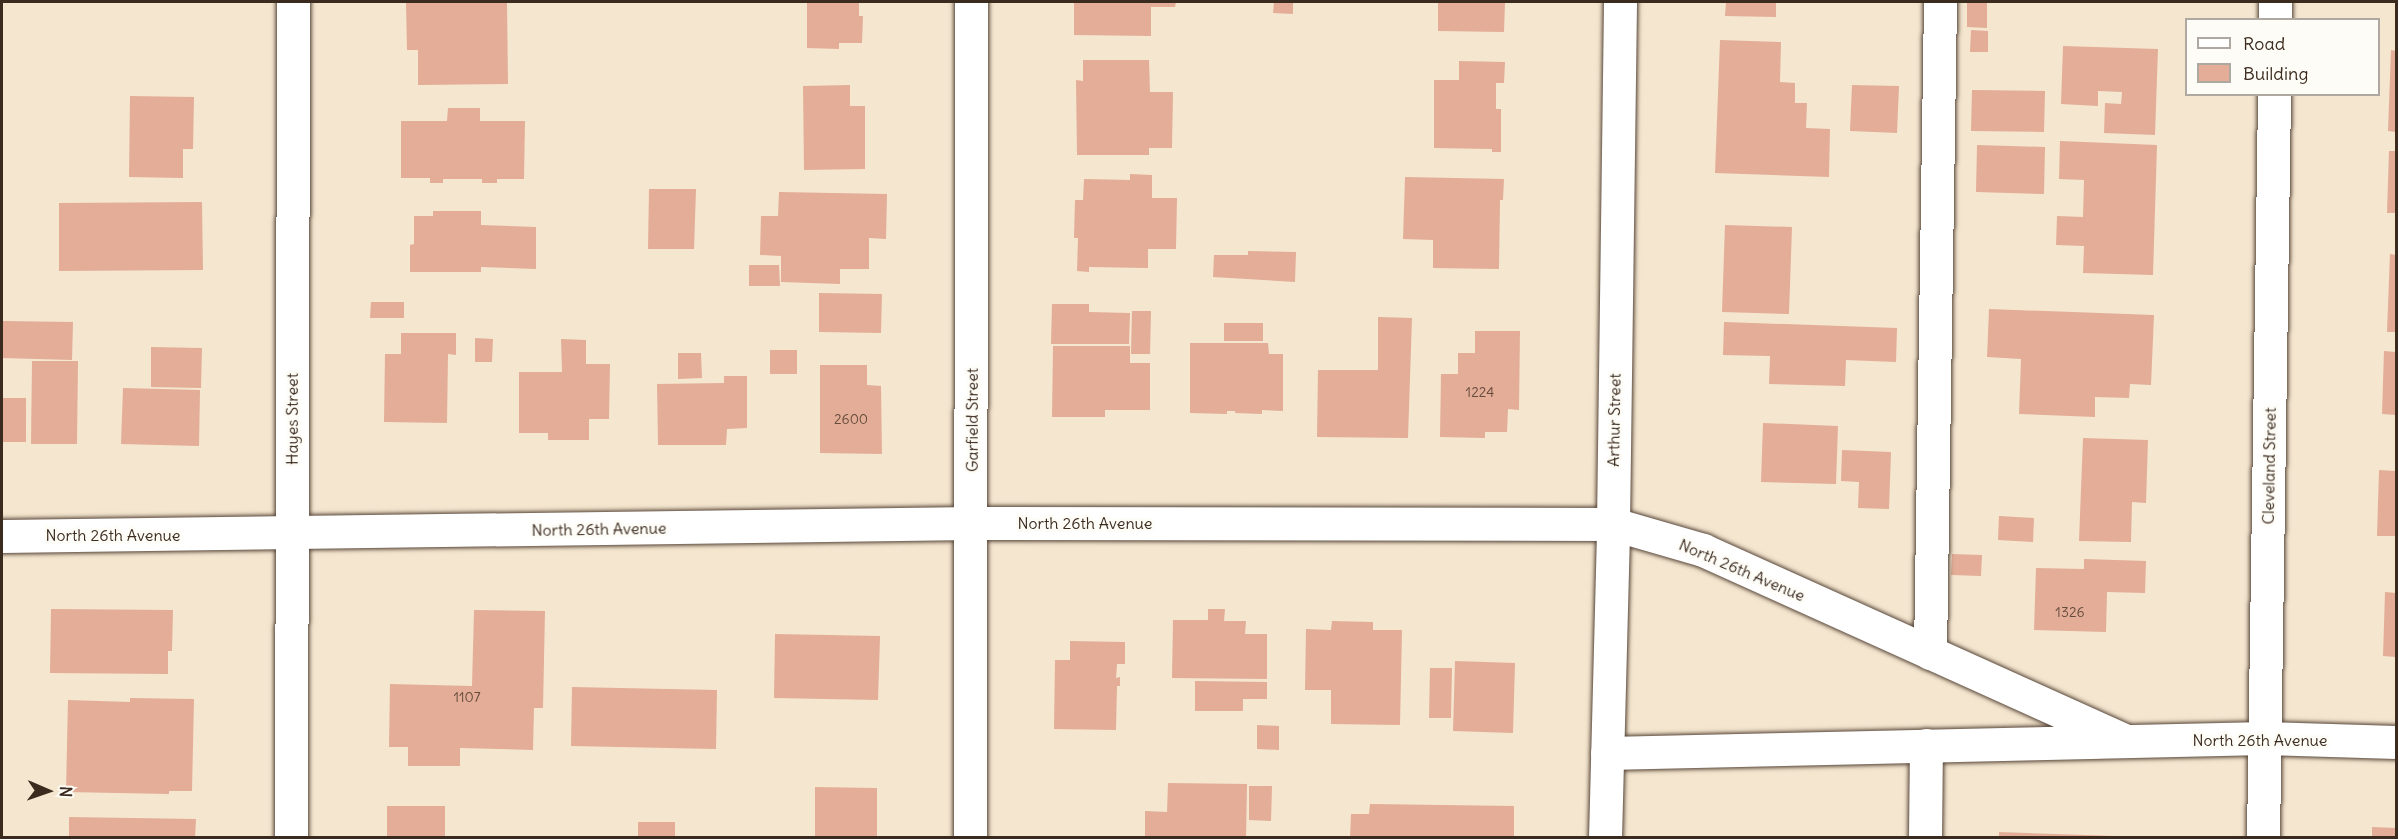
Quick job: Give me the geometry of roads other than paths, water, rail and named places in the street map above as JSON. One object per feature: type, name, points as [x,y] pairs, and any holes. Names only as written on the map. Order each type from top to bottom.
[{"type":"street","name":"Hayes Street","points":[[291,837],[293,2]]},
{"type":"street","name":"Garfield Street","points":[[970,837],[973,523],[971,2]]},
{"type":"street","name":"Arthur Street","points":[[1605,837],[1613,524],[1620,2]]},
{"type":"street","points":[[1930,653],[1940,2]]},
{"type":"street","points":[[2275,18],[2276,2]]},
{"type":"street","name":"Cleveland Street","points":[[2264,837],[2274,96]]},
{"type":"street","name":"North 26th Avenue","points":[[2,536],[292,534],[973,523],[1613,524],[1703,550],[2124,740]]},
{"type":"street","name":"North 26th Avenue","points":[[1606,753],[2265,738],[2397,742]]},
{"type":"street","points":[[1925,837],[1926,745]]}]
